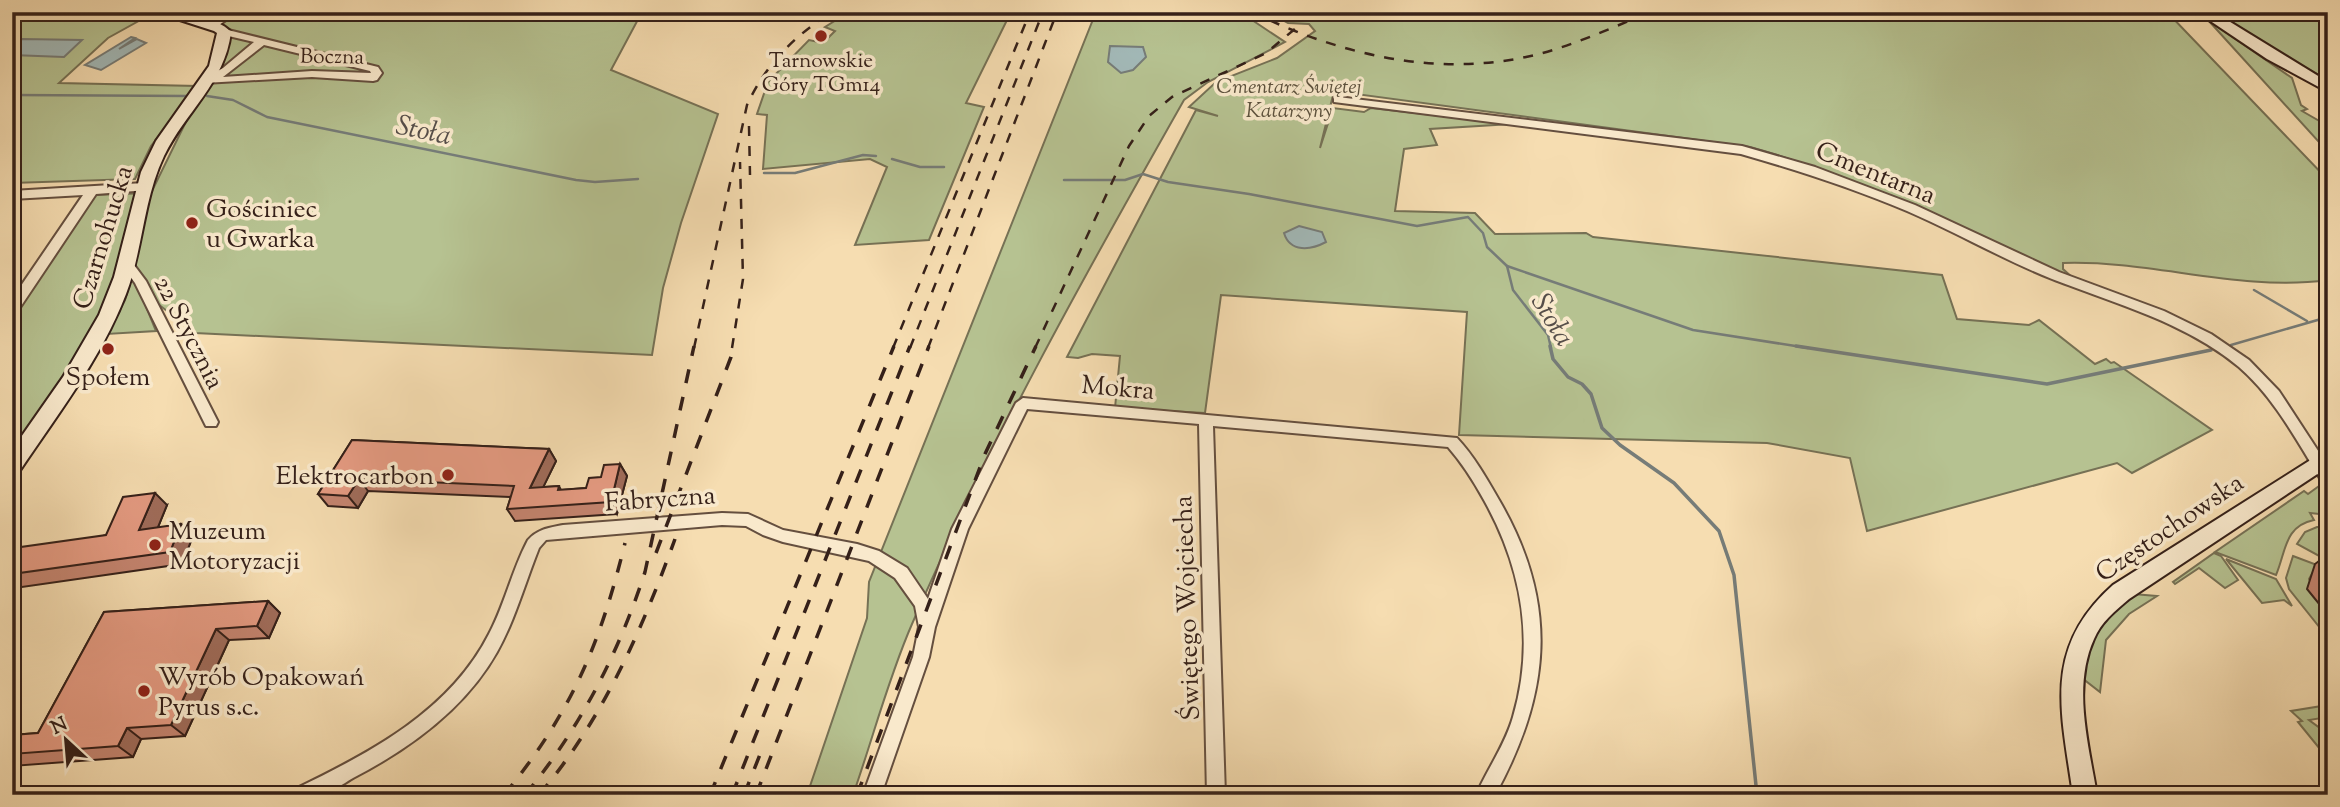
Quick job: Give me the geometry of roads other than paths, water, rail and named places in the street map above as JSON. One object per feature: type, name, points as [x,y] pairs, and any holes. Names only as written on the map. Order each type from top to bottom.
[{"type":"street","points":[[162,12],[218,29],[232,12]]},
{"type":"street","points":[[2204,12],[2272,57],[2328,88]]},
{"type":"street","name":"Boczna","points":[[208,81],[312,74],[373,78],[377,72],[374,69],[218,29]]},
{"type":"street","name":"Czarnohucka","points":[[12,466],[107,319],[127,264],[144,187],[166,136],[208,81],[221,49],[218,29]]},
{"type":"street","points":[[208,81],[228,70],[263,40]]},
{"type":"street","name":"Cmentarna","points":[[1338,100],[1742,150],[1811,170],[1910,208],[2054,275],[2168,318],[2206,337],[2244,364],[2274,395],[2324,467]]},
{"type":"street","points":[[12,195],[144,187]]},
{"type":"street","points":[[12,309],[92,190]]},
{"type":"street","name":"22 Stycznia","points":[[127,264],[140,281],[211,422]]},
{"type":"street","name":"Mokra","points":[[927,627],[960,529],[1023,403],[1452,442],[1506,521],[1529,592],[1534,632],[1528,700],[1514,742],[1485,795]]},
{"type":"street","name":"Świętego Wojciecha","points":[[1206,419],[1216,795]]},
{"type":"street","name":"Częstochowska","points":[[2085,795],[2073,679],[2077,648],[2092,617],[2121,592],[2324,467]]},
{"type":"street","name":"Fabryczna","points":[[301,795],[346,774],[391,746],[422,723],[462,687],[491,648],[533,544],[546,533],[748,520],[768,531],[858,550],[888,563],[913,586],[923,604],[927,627],[921,657],[872,795]]},
{"type":"water","points":[[131,37],[135,38],[119,49],[137,39],[146,43],[101,70],[85,65]]},
{"type":"water","points":[[22,39],[82,40],[64,57],[12,55],[12,46]]},
{"type":"water","points":[[1110,46],[1143,47],[1146,57],[1133,70],[1121,73],[1108,62]]},
{"type":"water","points":[[1299,226],[1322,232],[1326,242],[1308,248],[1296,247],[1284,233]]},
{"type":"waterway","name":"Stoła","points":[[12,95],[189,96]]},
{"type":"waterway","name":"Stoła","points":[[207,96],[233,100],[267,117],[576,180],[595,182],[638,179]]},
{"type":"waterway","name":"Stoła","points":[[764,173],[795,173],[863,155],[876,156]]},
{"type":"waterway","name":"Stoła","points":[[892,159],[920,167],[944,167]]},
{"type":"waterway","name":"Stoła","points":[[1064,180],[1125,180],[1143,174],[1168,182],[1249,194],[1417,226],[1468,217],[1483,233],[1487,247],[1507,266]]},
{"type":"waterway","points":[[1507,266],[1693,330],[1808,348]]},
{"type":"waterway","name":"Stoła","points":[[1507,266],[1513,290],[1548,335],[1551,348]]},
{"type":"waterway","points":[[2254,290],[2307,321]]},
{"type":"waterway","points":[[2231,345],[2328,317]]},
{"type":"waterway","name":"Stoła","points":[[1550,346],[1553,359],[1568,377],[1582,384],[1591,394],[1602,428],[1620,445],[1674,483],[1719,531],[1734,575],[1757,795]]},
{"type":"waterway","points":[[1796,346],[2047,384],[2211,350]]},
{"type":"railway","points":[[694,348],[747,105],[782,52],[832,12]]},
{"type":"railway","points":[[893,348],[1030,12]]},
{"type":"railway","points":[[910,348],[1043,12]]},
{"type":"railway","points":[[928,348],[1057,12]]},
{"type":"railway","points":[[1252,12],[1293,30]]},
{"type":"railway","points":[[1293,30],[1306,12]]},
{"type":"railway","points":[[1293,30],[1351,50],[1420,62],[1455,64],[1491,62],[1542,53],[1651,12]]},
{"type":"railway","points":[[1035,348],[1129,146],[1149,116],[1172,97],[1266,53],[1293,30]]},
{"type":"railway","points":[[749,126],[750,175]]},
{"type":"railway","points":[[732,348],[743,279],[740,162]]},
{"type":"railway","points":[[525,795],[563,744],[596,689],[634,603],[645,572],[694,346]]},
{"type":"railway","points":[[656,553],[733,346]]},
{"type":"railway","points":[[710,795],[894,346]]},
{"type":"railway","points":[[732,795],[910,346]]},
{"type":"railway","points":[[756,795],[929,346]]},
{"type":"railway","points":[[857,795],[985,454],[1036,346]]},
{"type":"railway","points":[[539,795],[562,766],[601,705],[634,641],[675,539]]},
{"type":"railway","points":[[504,795],[548,735],[580,676],[605,614],[625,543]]},
{"type":"railway","points":[[744,795],[761,752]]},
{"type":"place","name":"Tarnowskie Góry TGm14","points":[[821,36]]},
{"type":"place","name":"Gościniec u Gwarka","points":[[192,223]]},
{"type":"place","name":"Społem","points":[[108,349]]},
{"type":"place","name":"Elektrocarbon","points":[[448,475]]},
{"type":"place","name":"Muzeum Motoryzacji","points":[[155,545]]},
{"type":"place","name":"Wyrób Opakowań Pyrus s.c.","points":[[144,691]]},
{"type":"park label","name":"Cmentarz Świętej Katarzyny","points":[[1289,98]]}]
